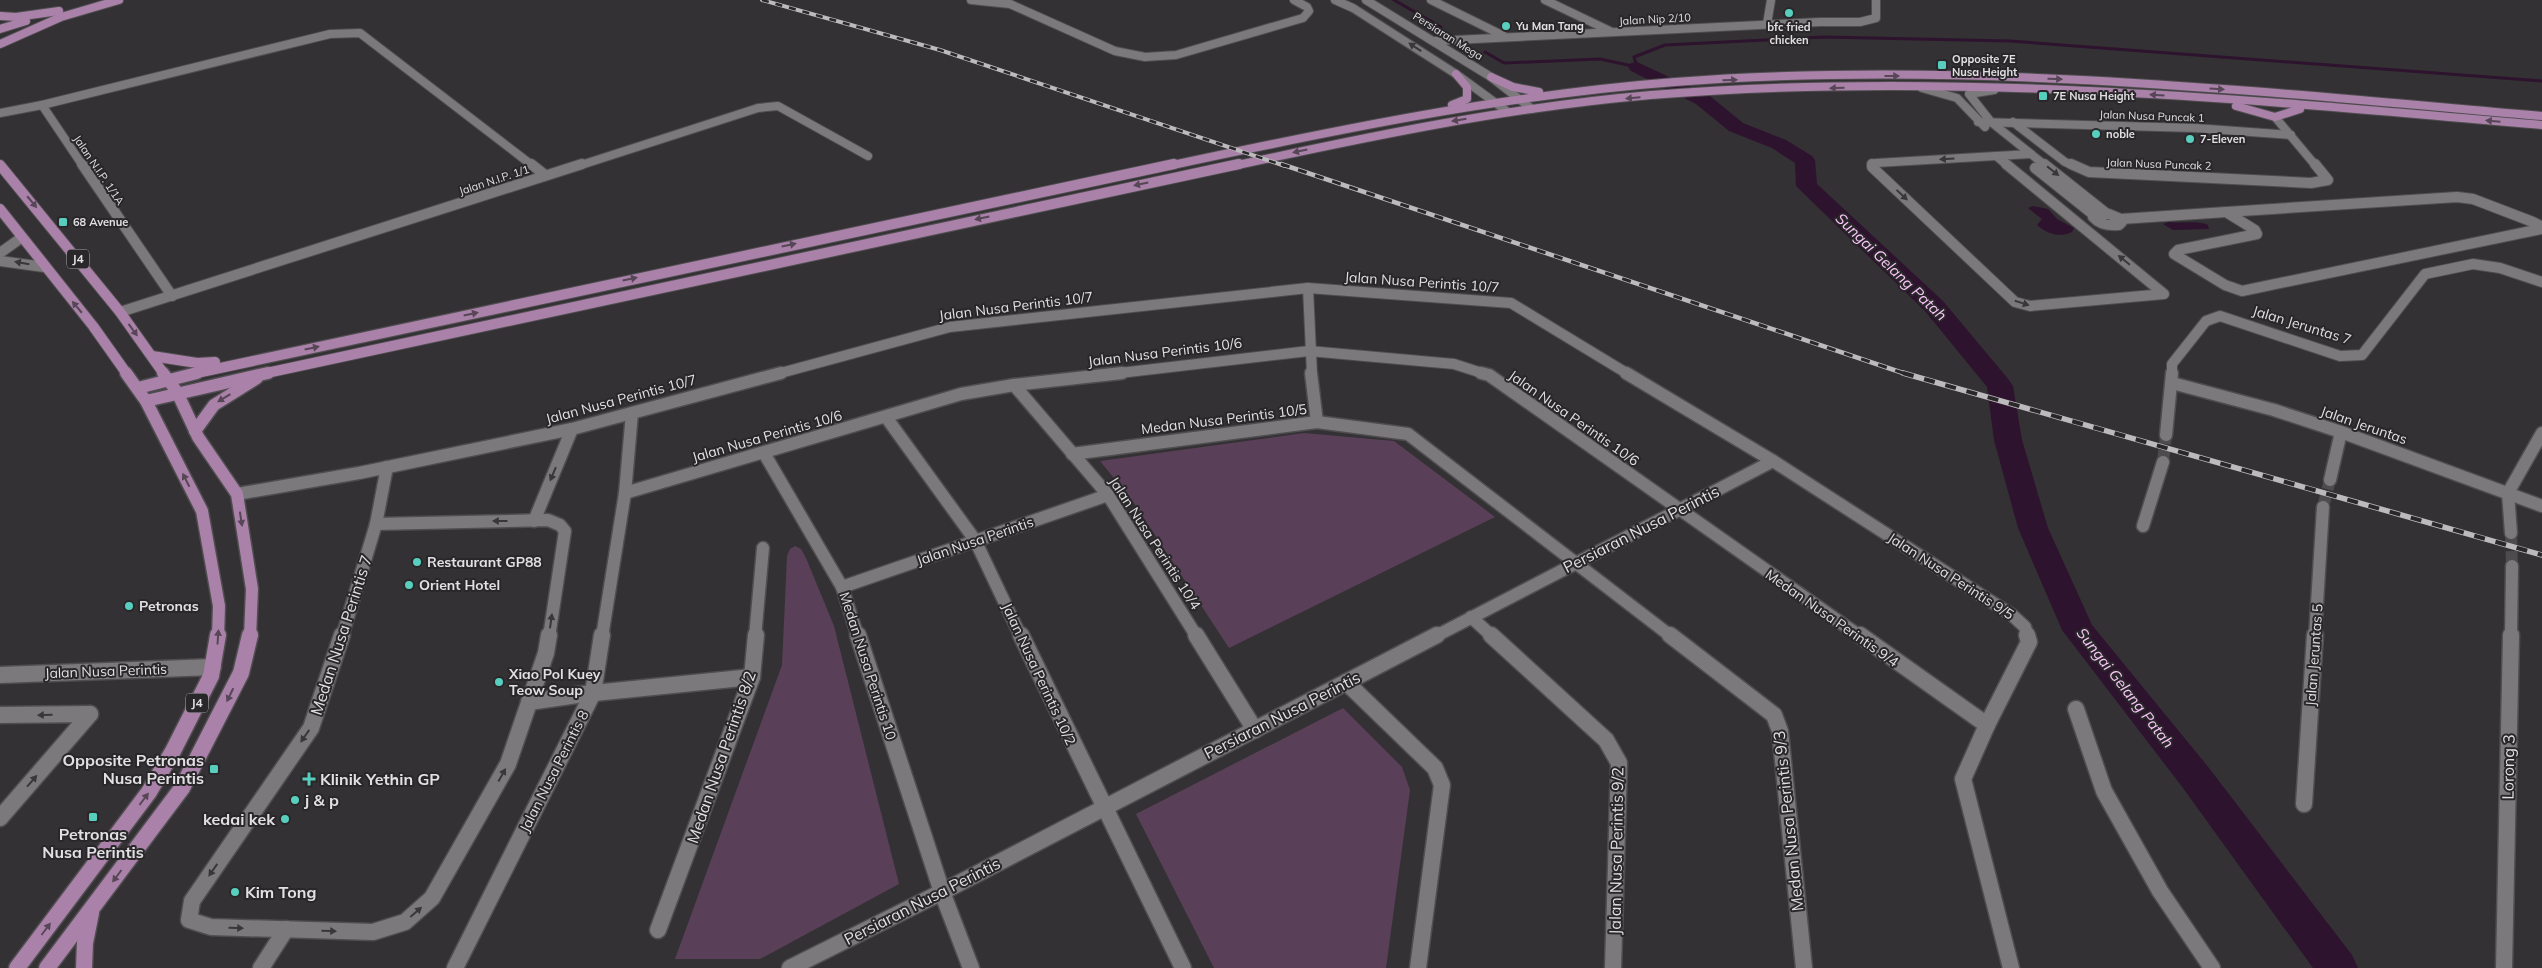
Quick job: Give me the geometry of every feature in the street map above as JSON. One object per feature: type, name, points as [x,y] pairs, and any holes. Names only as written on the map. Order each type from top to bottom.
[{"type":"main road","points":[[0,29],[97,0]]},
{"type":"main road","points":[[0,36],[119,0]]},
{"type":"main road","points":[[0,16],[16,18],[48,14]]},
{"type":"main road","points":[[0,44],[60,17]]},
{"type":"main road","points":[[1406,117],[1467,99],[1467,87],[1456,74]]},
{"type":"main road","points":[[1491,77],[1513,86],[1537,92],[1681,81],[1803,77],[2029,78],[2238,90],[2542,116]]},
{"type":"main road","points":[[142,395],[177,392],[263,375],[1092,194],[1417,127],[1532,109],[1701,92],[1921,88],[2004,89],[2196,97],[2542,125]]},
{"type":"main road","points":[[142,395],[167,379],[785,246],[1406,117],[1592,89]]},
{"type":"main road","points":[[2196,97],[2275,117],[2290,111],[2319,107]]},
{"type":"main road","name":"J4","points":[[0,165],[120,312],[177,392],[195,431],[237,494],[252,589],[252,630],[241,673],[204,749],[182,788],[47,968]]},
{"type":"main road","name":"J4","points":[[0,209],[44,267],[93,326],[142,395],[204,517],[219,606],[218,641],[211,676],[173,751],[149,792],[17,968]]},
{"type":"main road","points":[[152,356],[197,363],[265,358]]},
{"type":"main road","points":[[195,431],[214,405],[263,375]]},
{"type":"main road","points":[[84,968],[85,943],[91,910]]},
{"type":"street","points":[[972,0],[1010,4],[1115,51],[1145,57],[1176,55],[1303,18],[1309,11],[1308,7],[1294,0]]},
{"type":"street","name":"Persiaran Mega","points":[[1335,0],[1353,8],[1456,74],[1497,102],[1508,112]]},
{"type":"street","name":"Persiaran Mega","points":[[1366,0],[1491,77],[1532,109]]},
{"type":"street","points":[[1431,0],[1506,37]]},
{"type":"street","points":[[1545,0],[1612,32]]},
{"type":"street","points":[[1767,24],[1771,0]]},
{"type":"street","name":"Jalan Nip 2/10","points":[[1434,41],[1767,24],[1860,22],[1876,18],[1876,0]]},
{"type":"street","points":[[0,114],[42,106],[330,34],[360,33],[545,175]]},
{"type":"street","points":[[1921,88],[1957,98],[1978,122],[2094,215],[2097,221],[2106,225],[2119,225],[2122,222],[2121,219]]},
{"type":"street","points":[[2004,89],[1972,92],[1969,94],[1991,122],[2107,214],[2121,219],[2226,212],[2395,201],[2415,208],[2428,206],[2425,199],[2457,197],[2473,199],[2533,222],[2540,226],[2541,229],[2242,291],[2225,286],[2174,254],[2178,250],[2255,236],[2257,234],[2255,230],[2226,212]]},
{"type":"street","name":"Jalan N.I.P. 1/1A","points":[[42,106],[172,296]]},
{"type":"street","name":"Jalan N.I.P. 1/1","points":[[120,312],[545,175],[768,106],[778,106],[868,156]]},
{"type":"street","points":[[2275,117],[2290,135]]},
{"type":"street","name":"Jalan Nusa Puncak 1","points":[[1978,122],[2195,128],[2290,135]]},
{"type":"street","name":"Jalan Nusa Puncak 2","points":[[2013,122],[2065,162],[2089,172],[2321,182],[2328,180],[2290,135]]},
{"type":"street","points":[[1996,156],[2164,294],[2030,306],[2015,302],[1872,168],[1872,164],[1876,163],[2018,154],[2031,154]]},
{"type":"street","points":[[2094,215],[2107,214]]},
{"type":"street","points":[[0,253],[8,250],[21,238]]},
{"type":"street","points":[[0,261],[44,267]]},
{"type":"street","name":"Jalan Jeruntas 7","points":[[2172,383],[2172,364],[2206,320],[2220,316],[2340,356],[2356,357],[2362,355],[2425,274],[2474,264],[2500,268],[2542,282]]},
{"type":"street","points":[[1308,288],[1309,351],[1317,422]]},
{"type":"street","name":"Jalan Nusa Perintis 10/7","points":[[237,494],[387,467],[572,429],[950,326],[1308,288],[1511,303],[1772,461]]},
{"type":"street","name":"Jalan Nusa Perintis 10/6","points":[[625,493],[961,394],[1014,385],[1309,351],[1454,364],[1489,375],[1678,510]]},
{"type":"street","points":[[2166,435],[2172,383]]},
{"type":"street","name":"Jalan Jeruntas","points":[[2172,383],[2274,410],[2341,432],[2542,506]]},
{"type":"street","name":"Jalan Nusa Perintis 10/4","points":[[1014,385],[1108,495],[1254,730]]},
{"type":"street","name":"Jalan Nusa Perintis 8","points":[[456,968],[593,693],[625,493],[632,413]]},
{"type":"street","name":"Jalan Nusa Perintis 10/2","points":[[886,417],[975,540],[1103,808],[1183,968]]},
{"type":"street","name":"Medan Nusa Perintis 10/5","points":[[1072,454],[1317,422],[1408,434],[1576,563]]},
{"type":"street","points":[[541,521],[572,429]]},
{"type":"street","points":[[2330,480],[2341,432]]},
{"type":"street","points":[[2511,533],[2508,493],[2542,433]]},
{"type":"street","name":"Medan Nusa Perintis 10","points":[[764,452],[842,587],[942,892],[971,968]]},
{"type":"street","name":"Persiaran Nusa Perintis","points":[[790,968],[942,892],[1772,461]]},
{"type":"street","name":"Jalan Nusa Perintis 9/5","points":[[1772,461],[2012,615],[2025,628],[2029,642],[1987,725],[1963,779],[2011,968]]},
{"type":"street","points":[[2143,526],[2162,462]]},
{"type":"street","points":[[261,968],[286,930],[372,932],[405,922],[432,898],[508,764],[546,653],[564,531],[560,525],[541,521],[396,522],[376,524],[387,467]]},
{"type":"street","name":"Jalan Nusa Perintis","points":[[842,587],[1108,495]]},
{"type":"street","name":"Jalan Jeruntas 5","points":[[2304,804],[2324,506]]},
{"type":"street","name":"Medan Nusa Perintis 9/4","points":[[1678,510],[1987,725]]},
{"type":"street","name":"Medan Nusa Perintis 7","points":[[286,930],[211,927],[189,920],[192,901],[311,728],[325,692],[376,524]]},
{"type":"street","name":"Medan Nusa Perintis 8/2","points":[[658,930],[752,677],[763,548]]},
{"type":"street","name":"Medan Nusa Perintis 9/3","points":[[1576,563],[1774,715],[1780,731],[1804,968]]},
{"type":"street","name":"Lorong 3","points":[[2504,968],[2512,566]]},
{"type":"street","name":"Jalan Nusa Perintis 9/2","points":[[1471,617],[1606,740],[1619,763],[1613,968]]},
{"type":"street","name":"Jalan Nusa Perintis","points":[[0,675],[213,667]]},
{"type":"street","points":[[529,702],[593,693],[752,677]]},
{"type":"street","points":[[1346,682],[1435,768],[1442,785],[1418,968]]},
{"type":"street","points":[[2076,709],[2108,799],[2160,891],[2212,968]]},
{"type":"street","points":[[0,715],[90,714],[0,818]]},
{"type":"shaded area","points":[[2033,206],[2048,209],[2057,219],[2074,228],[2072,232],[2058,235],[2049,233],[2041,228],[2037,225],[2042,219],[2028,208]]},
{"type":"shaded area","points":[[2169,222],[2194,222],[2208,225],[2209,229],[2173,230],[2163,224]]},
{"type":"shaded area","points":[[1304,433],[1394,441],[1495,517],[1229,648],[1134,503],[1100,461]]},
{"type":"shaded area","points":[[795,546],[801,549],[806,558],[834,626],[899,884],[760,959],[675,959],[782,665],[787,556],[790,549]]},
{"type":"shaded area","points":[[1343,708],[1402,767],[1410,790],[1386,968],[1214,968],[1136,814]]},
{"type":"waterway","points":[[1394,0],[1441,27]]},
{"type":"waterway","points":[[1485,52],[1504,63],[1600,59],[1637,67],[1634,57],[1665,45],[1824,37],[2010,41],[2542,81]]},
{"type":"waterway","name":"Sungai Gelang Patah","points":[[1637,67],[1703,100],[1736,127],[1779,144],[1805,160],[1807,186],[1934,306],[2000,386],[2008,440],[2033,528],[2078,630],[2196,778],[2337,968]]},
{"type":"tunnel","points":[[2163,462],[2166,435]]},
{"type":"tunnel","points":[[2323,507],[2330,480]]},
{"type":"tunnel","points":[[2511,533],[2512,566]]},
{"type":"railway","points":[[762,0],[940,50],[1285,166]]},
{"type":"railway","points":[[1281,164],[1903,373]]},
{"type":"railway","points":[[1903,373],[2542,555]]},
{"type":"place","name":"bfc fried chicken","points":[[1789,13]]},
{"type":"place","name":"Yu Man Tang","points":[[1506,26]]},
{"type":"place","name":"Opposite 7E Nusa Height","points":[[1942,65]]},
{"type":"place","name":"7E Nusa Height","points":[[2043,96]]},
{"type":"place","name":"noble","points":[[2096,134]]},
{"type":"place","name":"7-Eleven","points":[[2190,139]]},
{"type":"place","name":"68 Avenue","points":[[63,222]]},
{"type":"place","name":"Restaurant GP88","points":[[417,562]]},
{"type":"place","name":"Orient Hotel","points":[[409,585]]},
{"type":"place","name":"Petronas","points":[[129,606]]},
{"type":"place","name":"Xiao Pol Kuey Teow Soup","points":[[499,682]]},
{"type":"place","name":"Opposite Petronas Nusa Perintis","points":[[214,769]]},
{"type":"place","name":"Klinik Yethin GP","points":[[309,779]]},
{"type":"place","name":"j & p","points":[[295,800]]},
{"type":"place","name":"Petronas Nusa Perintis","points":[[93,817]]},
{"type":"place","name":"kedai kek","points":[[285,819]]},
{"type":"place","name":"Kim Tong","points":[[235,892]]}]
